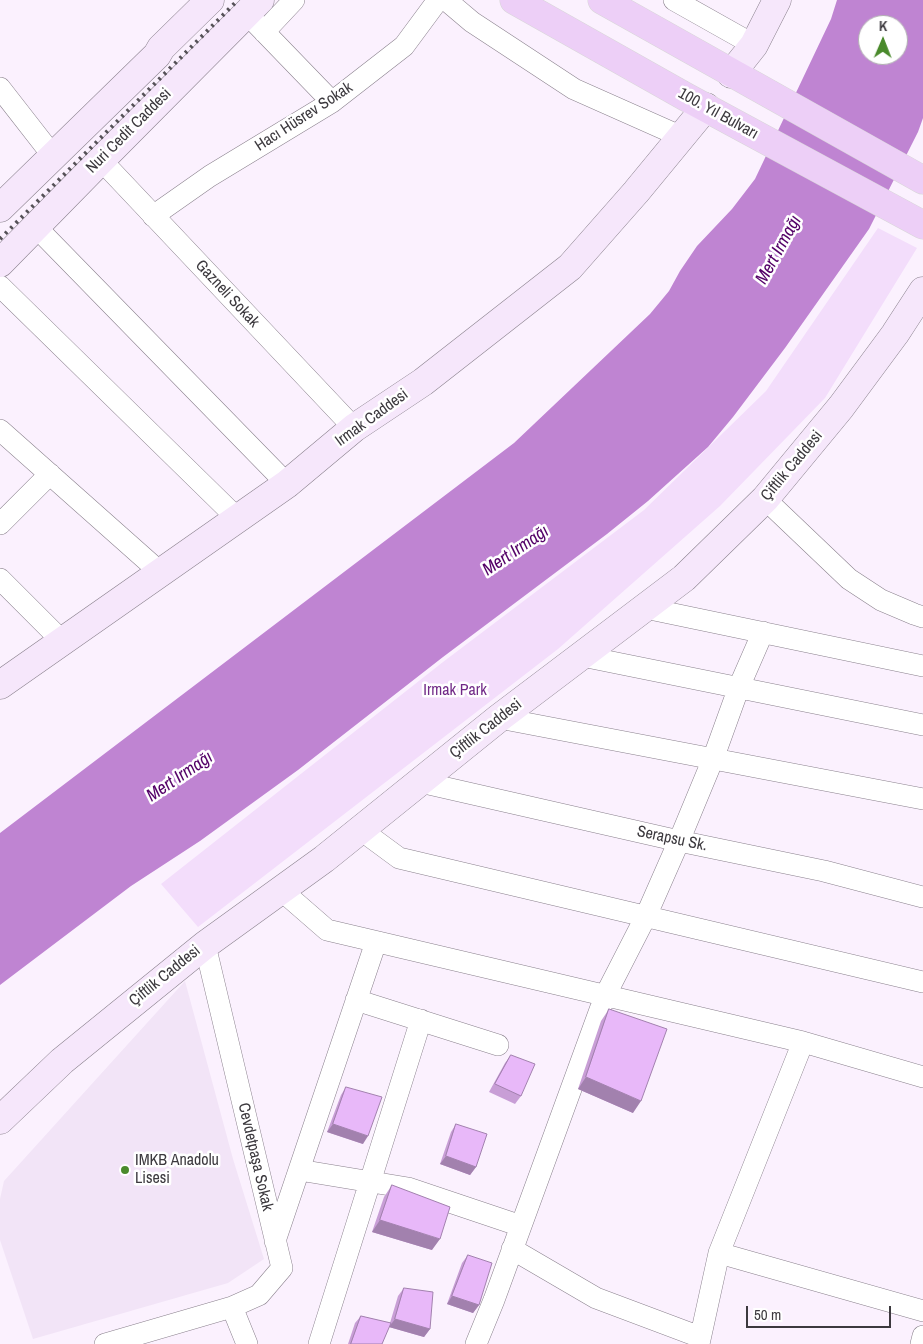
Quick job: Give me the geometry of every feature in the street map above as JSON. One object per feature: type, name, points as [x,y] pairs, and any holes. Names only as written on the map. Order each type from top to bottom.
[{"type":"main road","points":[[0,208],[157,55],[161,48],[210,0]]},
{"type":"main road","name":"100. Yıl Bulvarı","points":[[514,0],[706,108],[921,224]]},
{"type":"main road","points":[[602,0],[923,180]]},
{"type":"main road","points":[[731,74],[754,45],[777,0]]},
{"type":"main road","name":"Nuri Cedit Caddesi","points":[[0,263],[207,52],[257,15]]},
{"type":"main road","name":"Irmak Caddesi","points":[[0,685],[288,484],[354,428],[423,382],[570,267],[706,108]]},
{"type":"main road","name":"Çiftlik Caddesi","points":[[0,1120],[62,1061],[205,945],[324,859],[499,718],[684,578],[765,499],[841,407],[895,334],[923,290]]},
{"type":"street","points":[[294,0],[257,15],[332,102]]},
{"type":"street","name":"Hacı Hüsrev Sokak","points":[[153,216],[210,176],[332,102],[404,46],[438,0]]},
{"type":"street","points":[[446,0],[472,22],[574,90],[682,137]]},
{"type":"street","points":[[674,0],[754,45]]},
{"type":"street","points":[[0,88],[53,156]]},
{"type":"street","name":"Gazneli Sokak","points":[[101,160],[354,428]]},
{"type":"street","points":[[36,227],[288,484]]},
{"type":"street","points":[[0,286],[238,519]]},
{"type":"street","points":[[0,430],[161,573]]},
{"type":"street","points":[[0,524],[50,474]]},
{"type":"street","points":[[765,499],[849,579],[881,600],[923,617]]},
{"type":"street","points":[[0,579],[63,642]]},
{"type":"street","points":[[645,608],[923,666]]},
{"type":"street","points":[[476,1344],[606,996],[646,916],[679,840],[763,632]]},
{"type":"street","points":[[582,656],[923,725]]},
{"type":"street","points":[[499,718],[923,799]]},
{"type":"street","name":"Serapsu Sk.","points":[[420,782],[824,871],[923,897]]},
{"type":"street","points":[[361,830],[399,858],[923,982]]},
{"type":"street","points":[[281,890],[327,930],[803,1042],[923,1077]]},
{"type":"street","points":[[275,1241],[376,942]]},
{"type":"street","name":"Cevdetpaşa Sokak","points":[[205,945],[282,1268],[259,1295],[232,1308]]},
{"type":"street","points":[[356,1000],[498,1045]]},
{"type":"street","points":[[318,1344],[422,1020]]},
{"type":"street","points":[[512,1249],[596,1298],[700,1341],[719,1253],[803,1042]]},
{"type":"street","points":[[299,1170],[408,1188],[521,1226]]},
{"type":"street","points":[[719,1253],[923,1311]]},
{"type":"street","points":[[106,1344],[145,1339],[232,1308],[247,1344]]},
{"type":"street","points":[[921,1344],[923,1336]]},
{"type":"shaded area","name":"IMKB Anadolu Lisesi","points":[[185,981],[233,1159],[264,1259],[228,1283],[33,1339],[0,1240],[0,1199],[4,1181]]},
{"type":"green space","name":"Irmak Park","points":[[878,228],[917,248],[825,398],[720,506],[558,649],[198,927],[161,884],[443,662],[644,510],[766,391]]},
{"type":"water","name":"Mert Irmağı","points":[[837,0],[923,0],[923,118],[918,132],[869,229],[785,348],[708,447],[648,501],[607,534],[443,657],[298,770],[200,841],[131,886],[0,985],[0,833],[514,443],[650,314],[669,291],[697,246],[732,209],[755,179],[831,19]]},
{"type":"building","points":[[609,1009],[667,1029],[641,1101],[586,1077]]},
{"type":"building","points":[[511,1055],[535,1064],[521,1096],[495,1084]]},
{"type":"building","points":[[346,1087],[382,1097],[368,1136],[333,1124]]},
{"type":"building","points":[[456,1124],[487,1134],[476,1167],[446,1156]]},
{"type":"building","points":[[392,1185],[450,1207],[440,1239],[380,1220]]},
{"type":"building","points":[[468,1255],[492,1263],[479,1305],[452,1296]]},
{"type":"building","points":[[404,1288],[433,1292],[430,1329],[395,1319]]},
{"type":"building","points":[[361,1316],[391,1323],[382,1344],[351,1344]]},
{"type":"railway","points":[[0,239],[238,0]]},
{"type":"place","name":"IMKB Anadolu Lisesi","points":[[125,1170]]}]
